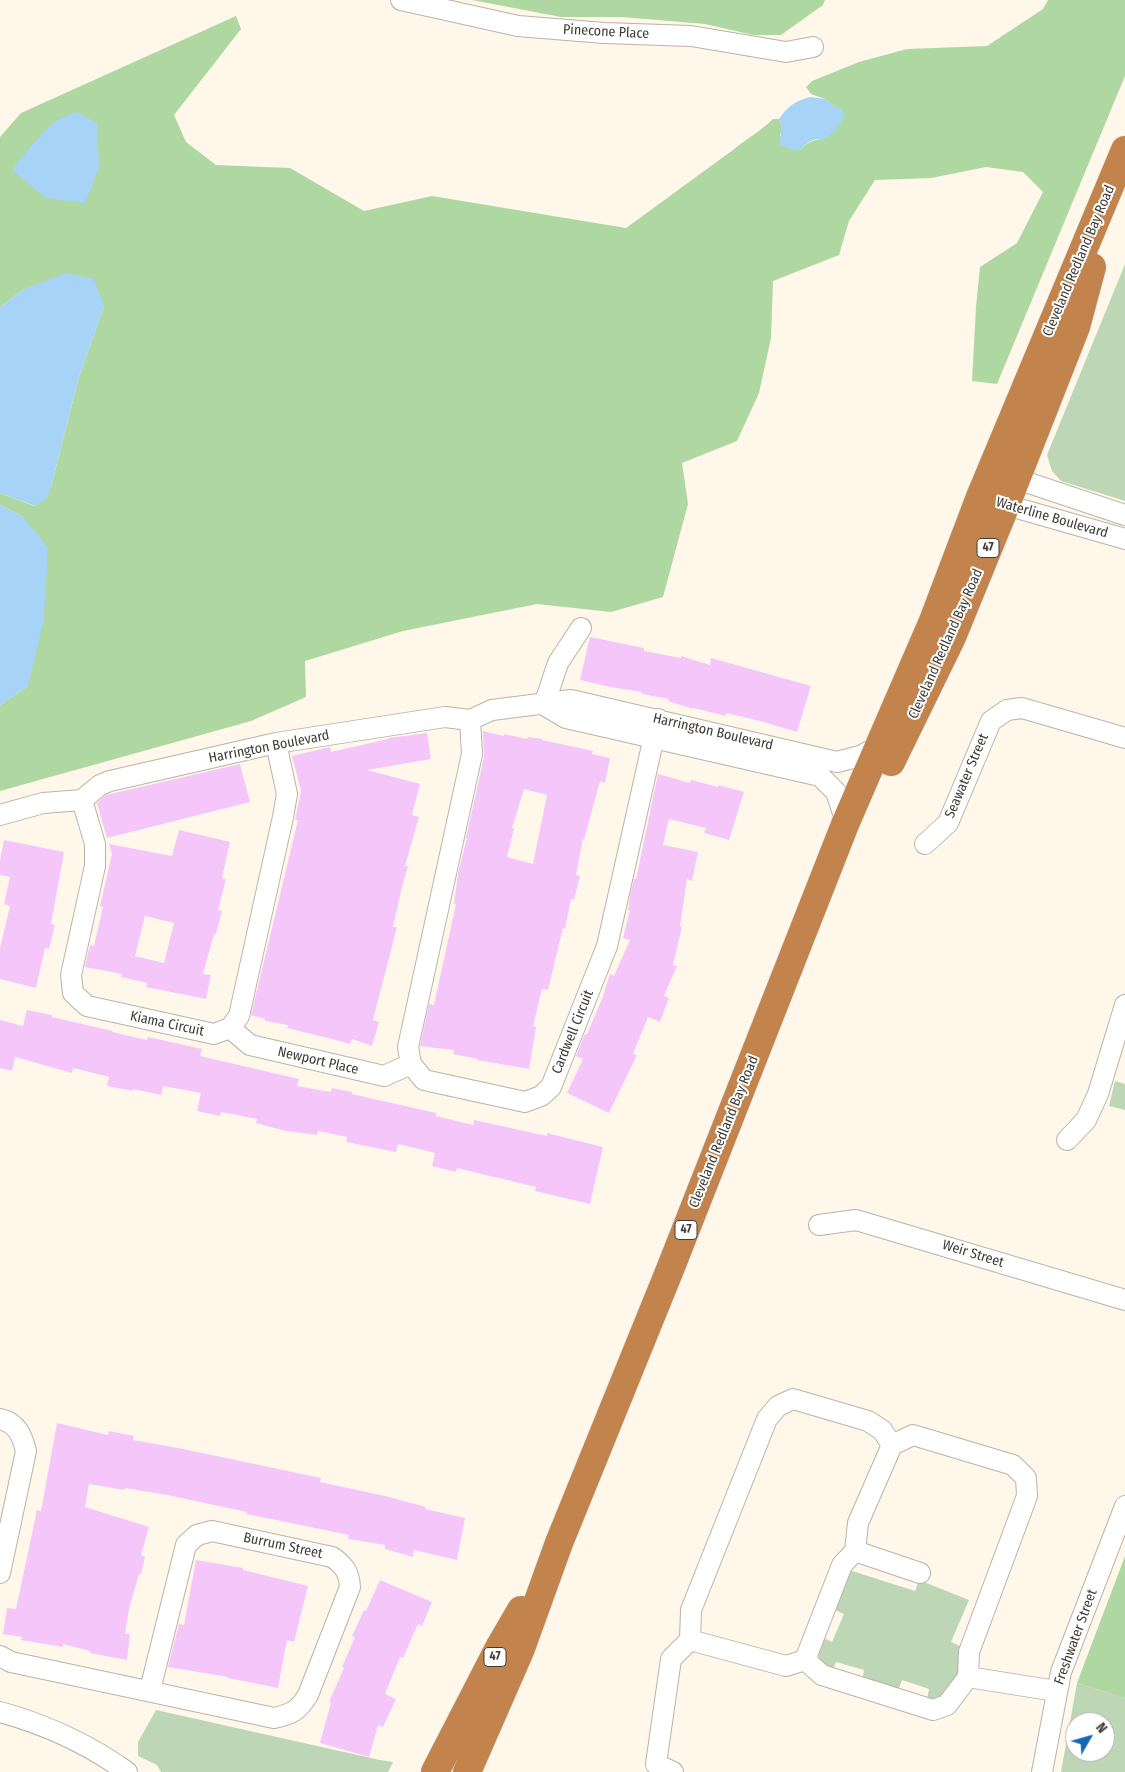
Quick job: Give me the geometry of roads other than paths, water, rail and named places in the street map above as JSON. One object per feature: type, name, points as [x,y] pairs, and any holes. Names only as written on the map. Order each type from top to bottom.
[{"type":"highway","name":"Cleveland Redland Bay Road","points":[[467,1772],[520,1651],[559,1543],[671,1267],[846,822],[933,621],[980,497],[1004,475],[1076,328],[1123,156]]},
{"type":"highway","name":"Cleveland Redland Bay Road","points":[[810,916],[857,833],[952,637],[1006,505],[1004,475]]},
{"type":"highway","name":"Cleveland Redland Bay Road","points":[[435,1772],[500,1646],[559,1543]]},
{"type":"street","name":"Pinecone Place","points":[[401,0],[518,26],[691,36],[786,52],[812,47]]},
{"type":"street","name":"Waterline Boulevard","points":[[1004,475],[1125,515]]},
{"type":"street","name":"Waterline Boulevard","points":[[980,497],[1125,539]]},
{"type":"street","points":[[411,1064],[408,1047],[472,754],[470,720],[492,710],[544,705],[558,663],[581,628]]},
{"type":"street","name":"Harrington Boulevard","points":[[544,705],[566,718],[656,729],[837,762],[860,756],[879,746]]},
{"type":"street","name":"Seawater Street","points":[[925,844],[948,823],[991,721],[1007,710],[1022,708],[1125,738]]},
{"type":"street","name":"Harrington Boulevard","points":[[82,800],[100,785],[110,782],[276,743],[444,717],[470,720]]},
{"type":"street","name":"Harrington Boulevard","points":[[656,729],[820,776],[836,792],[846,822]]},
{"type":"street","name":"Cardwell Circuit","points":[[411,1064],[424,1080],[525,1102],[541,1096],[551,1087],[607,946],[656,729]]},
{"type":"street","points":[[230,1028],[239,1016],[287,794],[276,743]]},
{"type":"street","points":[[0,815],[43,803],[82,800]]},
{"type":"street","name":"Kiama Circuit","points":[[82,800],[95,844],[95,866],[71,975],[73,993],[87,1006],[214,1034],[230,1028]]},
{"type":"street","points":[[1067,1140],[1086,1120],[1098,1094],[1125,1004]]},
{"type":"street","name":"Newport Place","points":[[230,1028],[250,1045],[384,1076],[411,1064]]},
{"type":"street","name":"Weir Street","points":[[819,1224],[856,1220],[1125,1300]]},
{"type":"street","points":[[664,1768],[671,1659],[690,1640],[691,1610],[767,1420],[778,1406],[793,1399],[868,1421],[882,1430],[892,1445]]},
{"type":"street","points":[[0,1418],[15,1425],[22,1435],[26,1450],[0,1572]]},
{"type":"street","points":[[913,1435],[1012,1465],[1026,1478],[1028,1496],[969,1652],[968,1677],[947,1705],[933,1710],[822,1675],[805,1660],[842,1565],[855,1551],[858,1523],[892,1445],[913,1435]]},
{"type":"street","name":"Freshwater Street","points":[[1042,1772],[1061,1672],[1125,1506]]},
{"type":"street","name":"Burrum Street","points":[[0,1656],[11,1662],[150,1690],[274,1718],[290,1714],[301,1706],[308,1695],[350,1587],[350,1577],[343,1565],[332,1557],[212,1531],[197,1535],[186,1545],[150,1690]]},
{"type":"street","points":[[855,1551],[920,1573]]},
{"type":"street","points":[[690,1640],[786,1666],[805,1660]]},
{"type":"street","points":[[968,1677],[1056,1691]]},
{"type":"street","points":[[0,1712],[15,1716],[63,1736],[127,1772]]},
{"type":"water","points":[[810,97],[825,99],[835,107],[842,109],[844,116],[841,123],[834,132],[822,140],[812,140],[800,150],[780,145],[781,129],[779,119],[792,105]]},
{"type":"water","points":[[76,112],[97,123],[99,168],[85,203],[46,198],[12,170],[30,147],[55,121]]},
{"type":"water","points":[[66,273],[94,279],[104,306],[79,377],[51,487],[47,498],[35,506],[0,493],[0,307],[24,289]]},
{"type":"water","points":[[0,505],[23,517],[48,547],[44,620],[28,686],[0,705]]}]
